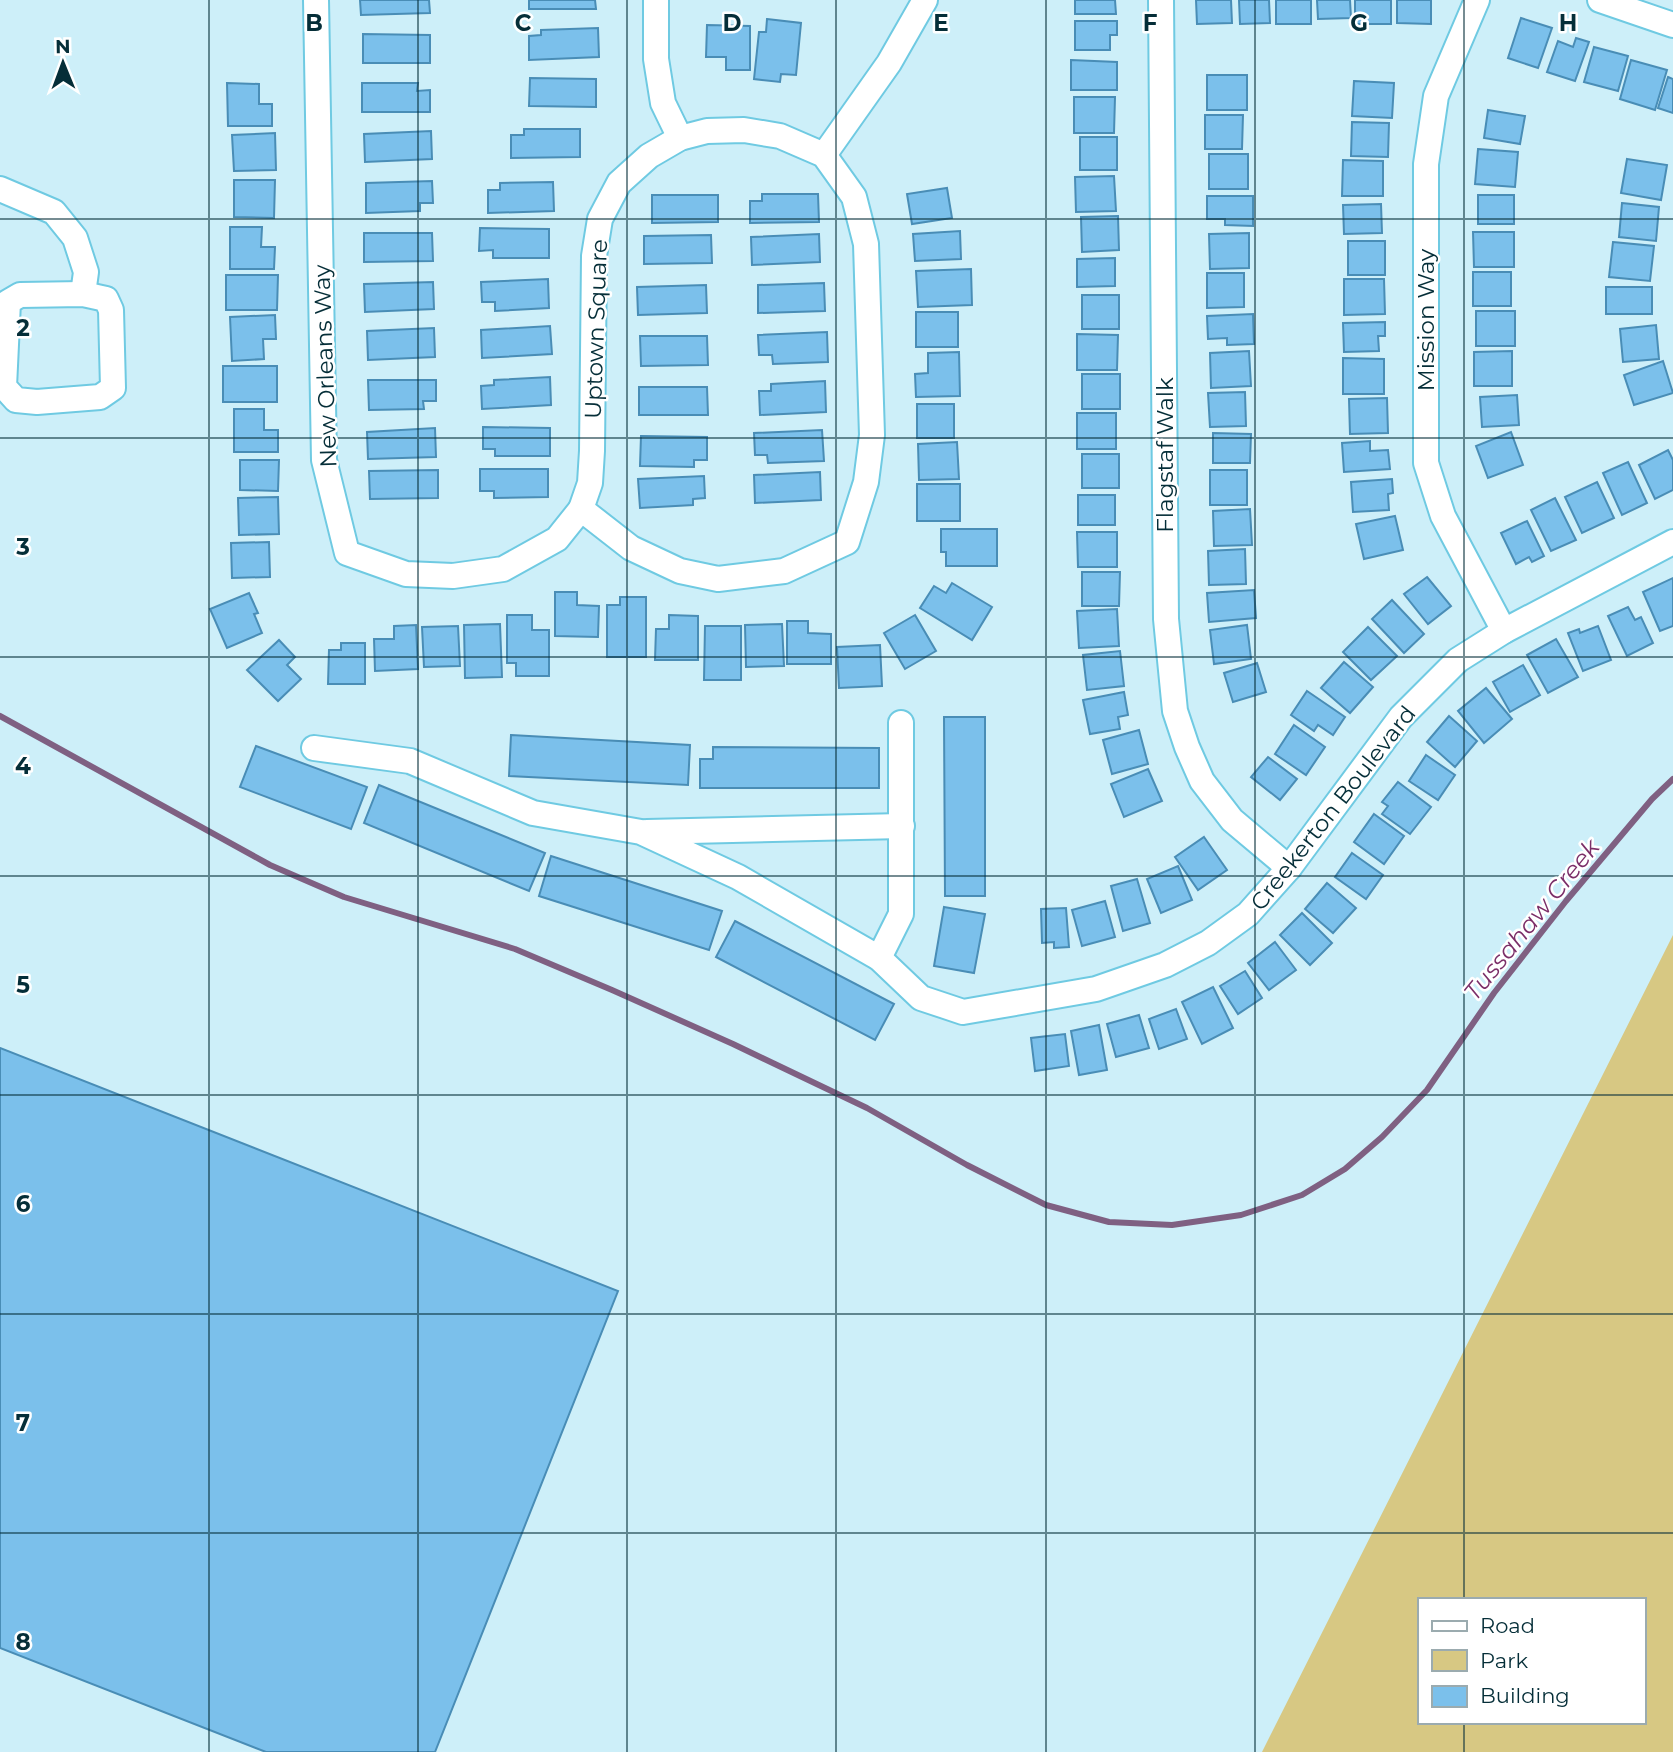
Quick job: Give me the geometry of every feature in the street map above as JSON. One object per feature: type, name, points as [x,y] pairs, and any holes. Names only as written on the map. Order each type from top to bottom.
[{"type":"street","name":"New Orleans Way","points":[[316,0],[324,460],[347,553],[406,574],[453,576],[503,569],[556,539],[581,509]]},
{"type":"street","points":[[656,0],[656,59],[663,103],[680,138]]},
{"type":"street","points":[[581,509],[632,548],[680,571],[718,579],[784,571],[848,542],[866,482],[872,435],[866,244],[854,197],[824,155],[889,63],[925,0]]},
{"type":"street","name":"Flagstaf Walk","points":[[1161,0],[1166,619],[1175,711],[1186,747],[1202,781],[1232,820],[1289,868]]},
{"type":"street","name":"Mission Way","points":[[1477,0],[1436,96],[1426,164],[1426,463],[1443,516],[1504,631]]},
{"type":"street","points":[[1600,0],[1673,25]]},
{"type":"street","name":"Uptown Square","points":[[581,509],[590,483],[592,451],[594,256],[600,219],[619,183],[649,156],[680,138],[707,131],[744,130],[780,136],[824,155]]},
{"type":"street","points":[[0,189],[54,212],[75,238],[86,272],[83,294]]},
{"type":"street","points":[[83,294],[106,299],[111,310],[113,388],[100,397],[37,402],[16,400],[4,387],[8,302],[20,295],[83,294]]},
{"type":"street","name":"Creekerton Boulevard","points":[[314,748],[410,761],[533,813],[641,832],[738,877],[879,958],[921,998],[963,1012],[1096,989],[1165,965],[1208,943],[1248,914],[1289,868],[1401,717],[1458,660],[1504,631],[1673,542]]},
{"type":"street","points":[[879,958],[901,914],[901,723]]},
{"type":"street","points":[[641,832],[902,825]]},
{"type":"green space","points":[[1673,935],[1673,1752],[1262,1752]]},
{"type":"building","points":[[360,0],[429,0],[430,13],[361,15]]},
{"type":"building","points":[[529,0],[595,0],[596,9],[529,9]]},
{"type":"building","points":[[1075,0],[1115,0],[1116,14],[1075,14]]},
{"type":"building","points":[[1196,0],[1231,0],[1232,23],[1197,24]]},
{"type":"building","points":[[1239,0],[1269,0],[1270,23],[1240,24]]},
{"type":"building","points":[[1276,0],[1311,0],[1311,24],[1276,24]]},
{"type":"building","points":[[1317,0],[1350,0],[1351,18],[1318,19]]},
{"type":"building","points":[[1355,0],[1391,0],[1391,24],[1355,24]]},
{"type":"building","points":[[1397,0],[1431,0],[1431,24],[1397,23]]},
{"type":"building","points":[[1521,18],[1552,28],[1538,68],[1508,58]]},
{"type":"building","points":[[767,19],[801,23],[796,75],[781,74],[780,82],[754,79],[759,32],[766,32]]},
{"type":"building","points":[[1075,21],[1117,21],[1117,35],[1110,35],[1110,50],[1075,50]]},
{"type":"building","points":[[707,25],[750,26],[750,70],[726,70],[726,57],[706,57]]},
{"type":"building","points":[[598,28],[599,57],[529,60],[529,36],[541,35],[541,30]]},
{"type":"building","points":[[363,34],[430,35],[430,63],[363,63]]},
{"type":"building","points":[[1576,38],[1589,42],[1575,81],[1547,72],[1558,41],[1573,47]]},
{"type":"building","points":[[1594,47],[1628,56],[1618,91],[1584,82]]},
{"type":"building","points":[[1071,60],[1117,62],[1117,90],[1071,90]]},
{"type":"building","points":[[1631,60],[1667,70],[1655,110],[1620,99]]},
{"type":"building","points":[[1207,75],[1247,75],[1247,110],[1207,110]]},
{"type":"building","points":[[1668,77],[1673,79],[1673,113],[1658,108]]},
{"type":"building","points":[[530,78],[596,79],[596,107],[529,106]]},
{"type":"building","points":[[1354,81],[1394,83],[1392,118],[1352,116]]},
{"type":"building","points":[[227,83],[259,84],[259,104],[272,104],[272,126],[228,126]]},
{"type":"building","points":[[362,83],[418,83],[417,91],[430,90],[430,112],[362,112]]},
{"type":"building","points":[[1074,97],[1115,97],[1114,133],[1074,133]]},
{"type":"building","points":[[1488,110],[1525,116],[1520,144],[1484,138]]},
{"type":"building","points":[[1205,115],[1243,115],[1242,149],[1205,149]]},
{"type":"building","points":[[1352,122],[1389,123],[1388,157],[1351,156]]},
{"type":"building","points":[[524,129],[580,129],[580,157],[511,158],[511,135],[524,135]]},
{"type":"building","points":[[431,131],[432,159],[365,162],[364,134]]},
{"type":"building","points":[[275,133],[276,170],[234,171],[232,135]]},
{"type":"building","points":[[1080,137],[1117,137],[1117,170],[1080,170]]},
{"type":"building","points":[[1478,149],[1518,152],[1515,187],[1475,184]]},
{"type":"building","points":[[1209,154],[1248,154],[1248,189],[1209,189]]},
{"type":"building","points":[[1627,159],[1667,165],[1661,200],[1621,193]]},
{"type":"building","points":[[1343,160],[1383,161],[1383,196],[1342,196]]},
{"type":"building","points":[[1114,176],[1116,211],[1076,212],[1075,177]]},
{"type":"building","points":[[234,180],[275,180],[274,218],[234,217]]},
{"type":"building","points":[[432,181],[433,203],[420,203],[420,211],[366,213],[366,183]]},
{"type":"building","points":[[553,182],[554,211],[488,213],[488,190],[500,190],[500,183]]},
{"type":"building","points":[[947,188],[952,218],[912,224],[907,194]]},
{"type":"building","points":[[762,194],[818,194],[819,222],[750,223],[750,201],[762,201]]},
{"type":"building","points":[[652,195],[718,195],[718,222],[652,223]]},
{"type":"building","points":[[1478,195],[1514,195],[1514,224],[1478,224]]},
{"type":"building","points":[[1207,196],[1253,196],[1253,226],[1225,225],[1225,219],[1207,219]]},
{"type":"building","points":[[1622,203],[1659,207],[1656,241],[1619,237]]},
{"type":"building","points":[[1381,204],[1382,233],[1344,234],[1343,205]]},
{"type":"building","points":[[1118,216],[1119,250],[1082,252],[1081,217]]},
{"type":"building","points":[[230,227],[262,227],[261,247],[275,247],[274,269],[230,269]]},
{"type":"building","points":[[480,228],[549,229],[549,258],[493,258],[493,250],[479,251]]},
{"type":"building","points":[[960,231],[961,259],[915,261],[913,234]]},
{"type":"building","points":[[1473,232],[1514,232],[1514,267],[1474,267]]},
{"type":"building","points":[[364,233],[432,233],[433,261],[364,262]]},
{"type":"building","points":[[1249,233],[1249,268],[1210,269],[1209,234]]},
{"type":"building","points":[[819,234],[820,262],[752,265],[751,237]]},
{"type":"building","points":[[711,235],[712,263],[644,264],[644,236]]},
{"type":"building","points":[[1348,241],[1385,241],[1385,275],[1348,275]]},
{"type":"building","points":[[1613,242],[1654,246],[1650,281],[1609,277]]},
{"type":"building","points":[[1115,258],[1115,286],[1077,287],[1077,259]]},
{"type":"building","points":[[971,269],[972,305],[918,307],[916,271]]},
{"type":"building","points":[[1473,272],[1511,272],[1511,306],[1473,306]]},
{"type":"building","points":[[1207,273],[1244,273],[1244,307],[1207,308]]},
{"type":"building","points":[[226,275],[278,275],[277,310],[226,310]]},
{"type":"building","points":[[548,279],[549,308],[495,311],[495,302],[482,302],[481,282]]},
{"type":"building","points":[[1344,279],[1384,279],[1385,314],[1344,315]]},
{"type":"building","points":[[433,282],[434,309],[365,312],[364,284]]},
{"type":"building","points":[[824,283],[825,311],[758,313],[758,285]]},
{"type":"building","points":[[706,285],[707,313],[638,315],[637,287]]},
{"type":"building","points":[[1606,287],[1652,287],[1652,314],[1606,314]]},
{"type":"building","points":[[1082,295],[1119,295],[1119,329],[1082,329]]},
{"type":"building","points":[[1476,311],[1515,311],[1515,346],[1476,346]]},
{"type":"building","points":[[916,312],[958,312],[958,347],[916,347]]},
{"type":"building","points":[[1253,314],[1254,344],[1227,345],[1227,338],[1208,339],[1207,316]]},
{"type":"building","points":[[275,315],[276,339],[263,339],[264,359],[232,361],[230,317]]},
{"type":"building","points":[[1385,322],[1385,336],[1378,336],[1379,351],[1344,352],[1343,323]]},
{"type":"building","points":[[1656,325],[1659,359],[1623,362],[1620,329]]},
{"type":"building","points":[[550,326],[552,354],[482,358],[481,330]]},
{"type":"building","points":[[434,328],[435,357],[368,360],[367,331]]},
{"type":"building","points":[[827,332],[828,362],[773,364],[772,355],[759,355],[758,335]]},
{"type":"building","points":[[1077,334],[1118,335],[1117,370],[1077,370]]},
{"type":"building","points":[[640,336],[707,336],[708,365],[641,366]]},
{"type":"building","points":[[1249,351],[1251,386],[1211,388],[1210,353]]},
{"type":"building","points":[[1512,351],[1512,386],[1474,386],[1474,352]]},
{"type":"building","points":[[959,352],[960,396],[916,397],[915,374],[928,373],[928,353]]},
{"type":"building","points":[[1343,358],[1384,359],[1384,394],[1343,394]]},
{"type":"building","points":[[1663,361],[1673,393],[1634,405],[1624,375]]},
{"type":"building","points":[[223,366],[277,366],[277,402],[223,402]]},
{"type":"building","points":[[1082,374],[1120,374],[1120,409],[1082,409]]},
{"type":"building","points":[[550,377],[551,405],[482,409],[481,386],[494,385],[494,380]]},
{"type":"building","points":[[368,380],[436,380],[436,401],[423,401],[424,409],[369,410]]},
{"type":"building","points":[[825,381],[826,412],[760,415],[759,391],[771,391],[771,384]]},
{"type":"building","points":[[639,387],[707,387],[708,415],[639,415]]},
{"type":"building","points":[[1245,392],[1246,426],[1210,427],[1208,393]]},
{"type":"building","points":[[1517,395],[1519,425],[1482,427],[1480,397]]},
{"type":"building","points":[[1387,398],[1388,433],[1350,434],[1349,399]]},
{"type":"building","points":[[917,404],[954,404],[954,438],[917,438]]},
{"type":"building","points":[[234,409],[264,409],[264,430],[278,430],[278,452],[234,452]]},
{"type":"building","points":[[1077,413],[1116,413],[1116,449],[1077,449]]},
{"type":"building","points":[[483,427],[550,428],[550,456],[495,456],[495,449],[483,449]]},
{"type":"building","points":[[435,428],[436,457],[368,459],[367,432]]},
{"type":"building","points":[[822,430],[824,461],[768,463],[767,455],[755,455],[754,433]]},
{"type":"building","points":[[1511,432],[1523,465],[1488,478],[1476,446]]},
{"type":"building","points":[[1213,433],[1251,434],[1250,463],[1213,463]]},
{"type":"building","points":[[641,436],[707,437],[707,460],[694,460],[694,467],[640,466]]},
{"type":"building","points":[[1370,441],[1370,451],[1388,450],[1390,469],[1344,472],[1342,443]]},
{"type":"building","points":[[957,442],[959,479],[919,480],[918,444]]},
{"type":"building","points":[[1668,450],[1673,460],[1673,490],[1655,499],[1639,465]]},
{"type":"building","points":[[1082,454],[1119,454],[1119,488],[1082,488]]},
{"type":"building","points":[[240,460],[279,460],[278,491],[240,490]]},
{"type":"building","points":[[1628,462],[1647,503],[1622,515],[1603,473]]},
{"type":"building","points":[[480,469],[548,469],[548,497],[494,498],[494,491],[480,491]]},
{"type":"building","points":[[438,470],[438,498],[370,499],[369,471]]},
{"type":"building","points":[[1210,470],[1247,470],[1247,505],[1210,505]]},
{"type":"building","points":[[820,472],[821,500],[755,503],[754,475]]},
{"type":"building","points":[[704,476],[705,498],[693,499],[693,505],[640,508],[638,479]]},
{"type":"building","points":[[1392,479],[1393,493],[1388,494],[1389,510],[1353,512],[1351,482]]},
{"type":"building","points":[[1597,482],[1614,518],[1582,533],[1565,497]]},
{"type":"building","points":[[917,484],[960,484],[960,521],[917,521]]},
{"type":"building","points":[[1078,495],[1115,495],[1115,525],[1078,525]]},
{"type":"building","points":[[278,497],[279,534],[239,535],[238,498]]},
{"type":"building","points":[[1555,498],[1576,540],[1551,551],[1531,510]]},
{"type":"building","points":[[1250,509],[1252,545],[1214,546],[1213,511]]},
{"type":"building","points":[[1395,516],[1403,550],[1364,559],[1356,524]]},
{"type":"building","points":[[1527,521],[1544,556],[1532,562],[1529,557],[1516,564],[1501,533]]},
{"type":"building","points":[[941,529],[997,529],[997,566],[946,566],[946,552],[941,552]]},
{"type":"building","points":[[1077,532],[1117,532],[1117,567],[1078,567]]},
{"type":"building","points":[[269,542],[270,577],[232,578],[231,543]]},
{"type":"building","points":[[1245,549],[1246,584],[1209,585],[1208,551]]},
{"type":"building","points":[[1082,572],[1120,572],[1119,606],[1082,606]]},
{"type":"building","points":[[1427,577],[1451,606],[1428,624],[1404,594]]},
{"type":"building","points":[[1673,578],[1673,626],[1660,631],[1643,592]]},
{"type":"building","points":[[952,583],[992,607],[972,640],[920,608],[934,586],[946,593]]},
{"type":"building","points":[[1254,590],[1256,618],[1209,622],[1207,593]]},
{"type":"building","points":[[555,592],[577,592],[577,605],[599,606],[598,637],[555,636]]},
{"type":"building","points":[[249,593],[258,613],[254,614],[262,633],[227,648],[210,609]]},
{"type":"building","points":[[620,597],[646,597],[646,657],[607,657],[607,605],[620,605]]},
{"type":"building","points":[[1392,600],[1424,634],[1404,653],[1372,619]]},
{"type":"building","points":[[1628,607],[1635,620],[1641,617],[1653,643],[1627,656],[1608,616]]},
{"type":"building","points":[[1117,609],[1119,646],[1079,648],[1077,611]]},
{"type":"building","points":[[507,615],[532,615],[532,630],[549,630],[549,676],[516,676],[516,663],[507,663]]},
{"type":"building","points":[[669,615],[698,616],[698,660],[655,660],[656,629],[669,629]]},
{"type":"building","points":[[915,615],[936,651],[905,669],[884,633]]},
{"type":"building","points":[[787,621],[808,621],[808,633],[831,634],[831,664],[787,664]]},
{"type":"building","points":[[500,624],[502,677],[465,678],[464,625]]},
{"type":"building","points":[[782,624],[784,666],[746,667],[745,625]]},
{"type":"building","points":[[416,625],[418,669],[375,671],[374,639],[394,639],[394,626]]},
{"type":"building","points":[[1247,625],[1251,659],[1214,664],[1210,630]]},
{"type":"building","points":[[458,626],[460,666],[424,667],[422,627]]},
{"type":"building","points":[[705,626],[741,626],[741,680],[704,680]]},
{"type":"building","points":[[1598,626],[1611,660],[1583,671],[1568,633],[1579,629],[1580,633]]},
{"type":"building","points":[[1368,627],[1397,656],[1371,680],[1343,652]]},
{"type":"building","points":[[1556,639],[1578,677],[1548,693],[1527,655]]},
{"type":"building","points":[[279,640],[295,657],[287,665],[301,679],[278,701],[247,670]]},
{"type":"building","points":[[341,643],[365,643],[365,684],[328,684],[329,650],[341,650]]},
{"type":"building","points":[[880,645],[882,686],[839,688],[837,647]]},
{"type":"building","points":[[1120,651],[1124,686],[1087,690],[1083,655]]},
{"type":"building","points":[[1344,662],[1373,687],[1350,713],[1321,688]]},
{"type":"building","points":[[1257,663],[1266,692],[1233,702],[1224,673]]},
{"type":"building","points":[[1523,665],[1540,695],[1510,712],[1493,682]]},
{"type":"building","points":[[1486,688],[1512,719],[1484,743],[1458,711]]},
{"type":"building","points":[[1307,691],[1345,717],[1333,735],[1318,725],[1314,731],[1291,715]]},
{"type":"building","points":[[1124,692],[1128,715],[1118,717],[1120,729],[1090,734],[1083,700]]},
{"type":"building","points":[[1449,716],[1477,741],[1455,767],[1427,742]]},
{"type":"building","points":[[944,717],[985,717],[985,896],[945,896]]},
{"type":"building","points":[[1294,725],[1325,747],[1306,775],[1275,754]]},
{"type":"building","points":[[1139,730],[1148,764],[1112,774],[1103,740]]},
{"type":"building","points":[[511,735],[690,745],[688,785],[509,776]]},
{"type":"building","points":[[256,746],[367,787],[351,829],[240,787]]},
{"type":"building","points":[[713,747],[879,748],[879,788],[700,788],[700,759],[713,759]]},
{"type":"building","points":[[1426,755],[1455,775],[1438,800],[1409,781]]},
{"type":"building","points":[[1268,757],[1297,779],[1280,800],[1251,777]]},
{"type":"building","points":[[1148,769],[1162,801],[1124,817],[1111,784]]},
{"type":"building","points":[[1398,782],[1431,807],[1410,834],[1382,814],[1388,806],[1382,802]]},
{"type":"building","points":[[379,785],[545,853],[529,891],[364,823]]},
{"type":"building","points":[[1374,814],[1404,836],[1384,864],[1354,842]]},
{"type":"building","points":[[1204,837],[1227,870],[1198,890],[1175,857]]},
{"type":"building","points":[[1352,853],[1383,875],[1366,899],[1335,877]]},
{"type":"building","points":[[551,856],[722,911],[709,950],[539,896]]},
{"type":"building","points":[[1178,866],[1192,900],[1161,913],[1147,879]]},
{"type":"building","points":[[1137,879],[1150,923],[1123,931],[1111,886]]},
{"type":"building","points":[[1327,883],[1356,908],[1333,933],[1305,909]]},
{"type":"building","points":[[1105,901],[1115,937],[1082,946],[1072,910]]},
{"type":"building","points":[[944,907],[985,914],[974,973],[934,966]]},
{"type":"building","points":[[1066,908],[1069,947],[1054,948],[1054,942],[1042,943],[1041,909]]},
{"type":"building","points":[[1302,913],[1332,943],[1310,965],[1280,935]]},
{"type":"building","points":[[735,921],[894,1004],[875,1040],[716,957]]},
{"type":"building","points":[[1275,942],[1296,970],[1269,990],[1248,963]]},
{"type":"building","points":[[1245,971],[1262,998],[1238,1014],[1220,986]]},
{"type":"building","points":[[1213,987],[1233,1028],[1202,1044],[1182,1002]]},
{"type":"building","points":[[1176,1009],[1187,1039],[1159,1049],[1149,1019]]},
{"type":"building","points":[[1139,1015],[1149,1048],[1116,1057],[1107,1024]]},
{"type":"building","points":[[1099,1025],[1107,1070],[1079,1075],[1071,1031]]},
{"type":"building","points":[[1065,1034],[1069,1066],[1035,1071],[1031,1038]]},
{"type":"building","points":[[0,1048],[618,1291],[435,1752],[266,1752],[0,1648]]},
{"type":"waterway","name":"Tussahaw Creek","points":[[0,716],[270,865],[344,897],[515,949],[612,990],[867,1108],[967,1165],[1046,1205],[1109,1222],[1172,1225],[1241,1215],[1302,1195],[1345,1169],[1382,1137],[1427,1090],[1494,993],[1566,901],[1652,799],[1673,779]]}]
